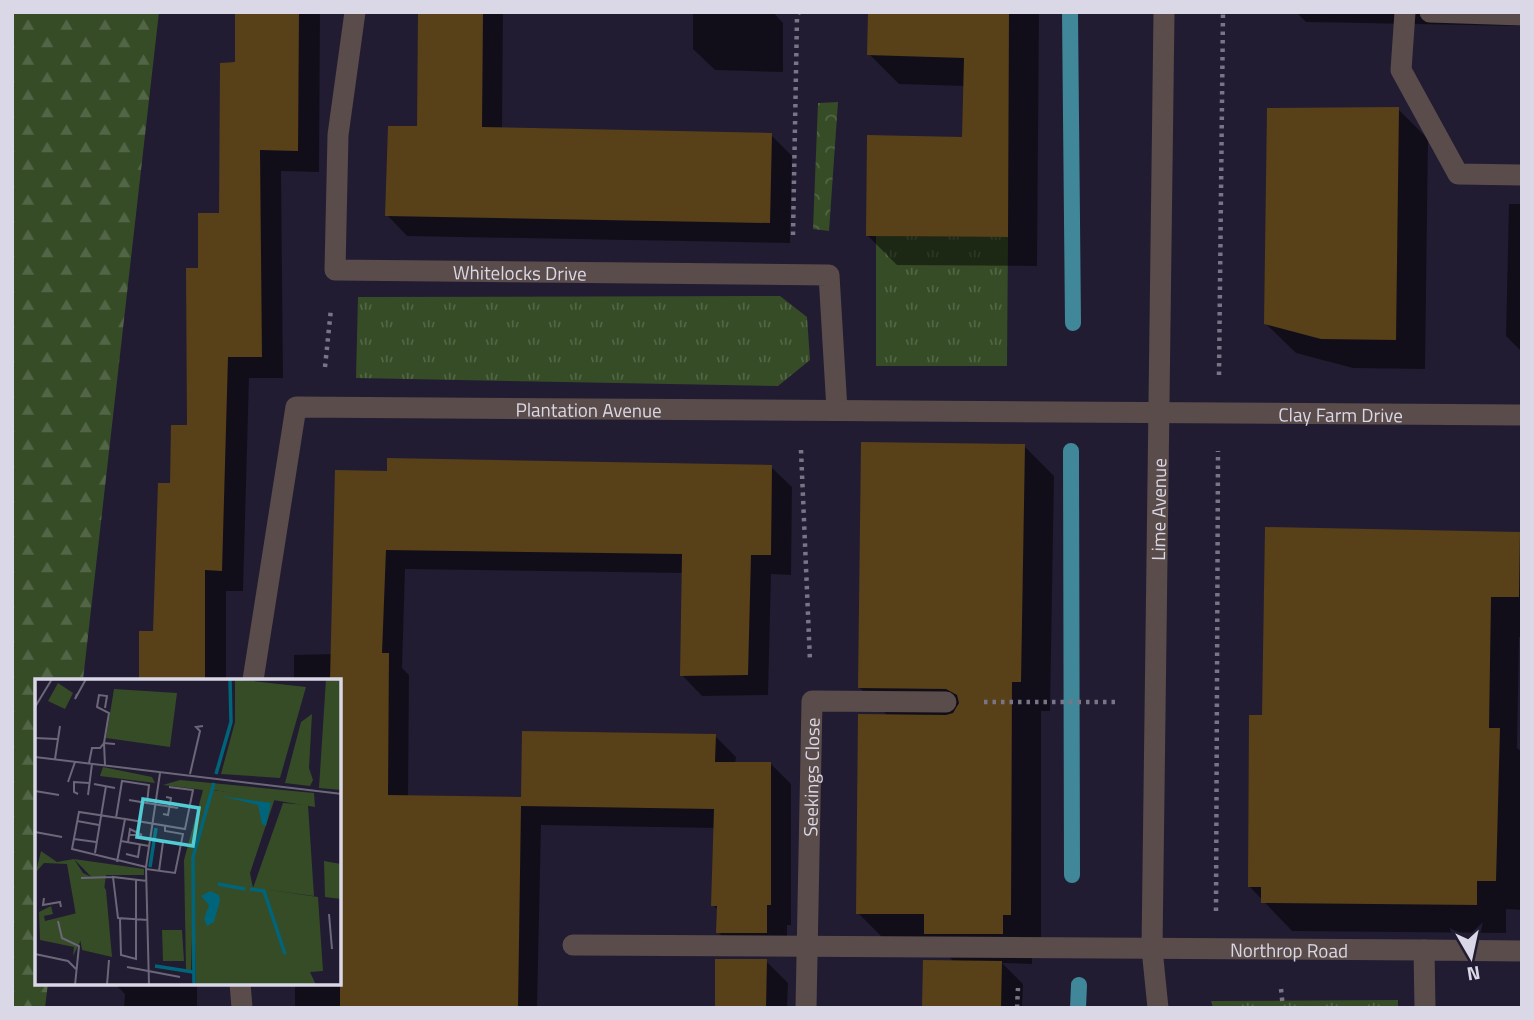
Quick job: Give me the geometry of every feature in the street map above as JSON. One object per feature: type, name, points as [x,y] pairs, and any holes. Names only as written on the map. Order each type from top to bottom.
[{"type":"street","points":[[335,270],[338,135],[355,12]]},
{"type":"street","name":"Lime Avenue","points":[[1158,1008],[1152,949],[1164,12]]},
{"type":"street","points":[[1405,12],[1401,70],[1458,174],[1522,175]]},
{"type":"street","points":[[1430,12],[1522,15]]},
{"type":"street","name":"Whitelocks Drive","points":[[335,270],[829,275],[837,410]]},
{"type":"street","name":"Plantation Avenue","points":[[253,679],[296,407],[1159,413]]},
{"type":"street","name":"Clay Farm Drive","points":[[1159,413],[1522,415]]},
{"type":"street","name":"Seekings Close","points":[[806,1008],[812,701],[946,702]]},
{"type":"street","points":[[573,945],[1152,949]]},
{"type":"street","name":"Northrop Road","points":[[1152,949],[1522,951]]},
{"type":"street","points":[[1424,950],[1424,1008]]},
{"type":"street","points":[[240,985],[242,1008]]},
{"type":"path","points":[[792,275],[799,12]]},
{"type":"path","points":[[1216,949],[1223,12]]},
{"type":"path","points":[[321,407],[335,270]]},
{"type":"path","points":[[799,411],[812,701]]},
{"type":"path","points":[[1016,702],[1085,702]]},
{"type":"green space","points":[[12,12],[159,12],[83,679],[35,679],[35,985],[48,985],[45,1008],[12,1008]]},
{"type":"green space","points":[[838,102],[829,231],[813,229],[818,103]]},
{"type":"green space","points":[[876,236],[1008,237],[1007,366],[876,366]]},
{"type":"green space","points":[[780,296],[807,317],[810,360],[778,386],[356,378],[358,297]]},
{"type":"green space","points":[[1398,1000],[1398,1008],[1213,1008],[1211,1001]]},
{"type":"building","points":[[235,12],[299,12],[298,151],[260,150],[262,357],[228,357],[222,571],[205,570],[205,679],[139,679],[139,631],[153,631],[158,483],[170,483],[171,425],[187,425],[186,268],[198,268],[198,213],[219,213],[220,63],[235,62]]},
{"type":"building","points":[[418,12],[483,12],[482,127],[772,133],[770,223],[385,216],[388,126],[417,126]]},
{"type":"building","points":[[868,12],[1009,12],[1008,237],[866,236],[867,135],[962,137],[964,58],[867,55]]},
{"type":"building","points":[[1399,107],[1396,340],[1321,339],[1264,324],[1267,108]]},
{"type":"building","points":[[861,442],[1025,444],[1021,682],[1012,682],[1011,915],[1003,915],[1003,934],[924,934],[924,914],[856,914],[858,714],[946,715],[953,713],[959,703],[957,695],[946,689],[858,688]]},
{"type":"building","points":[[387,458],[772,465],[771,555],[751,555],[748,675],[680,676],[682,554],[386,550],[382,653],[389,653],[388,795],[521,797],[522,731],[716,734],[715,762],[771,762],[771,905],[767,905],[767,933],[716,933],[717,906],[711,906],[714,809],[521,806],[518,1008],[340,1008],[341,679],[330,679],[335,470],[387,471]]},
{"type":"building","points":[[1265,527],[1520,532],[1519,597],[1491,597],[1489,728],[1500,728],[1496,881],[1477,881],[1477,905],[1261,903],[1261,887],[1248,887],[1249,715],[1262,715]]},
{"type":"building","points":[[715,959],[767,959],[766,1008],[715,1008]]},
{"type":"building","points":[[923,960],[1002,961],[1001,1008],[922,1008]]},
{"type":"waterway","points":[[1070,12],[1073,323]]},
{"type":"waterway","points":[[1071,451],[1072,875]]},
{"type":"waterway","points":[[1078,1008],[1079,985]]}]
